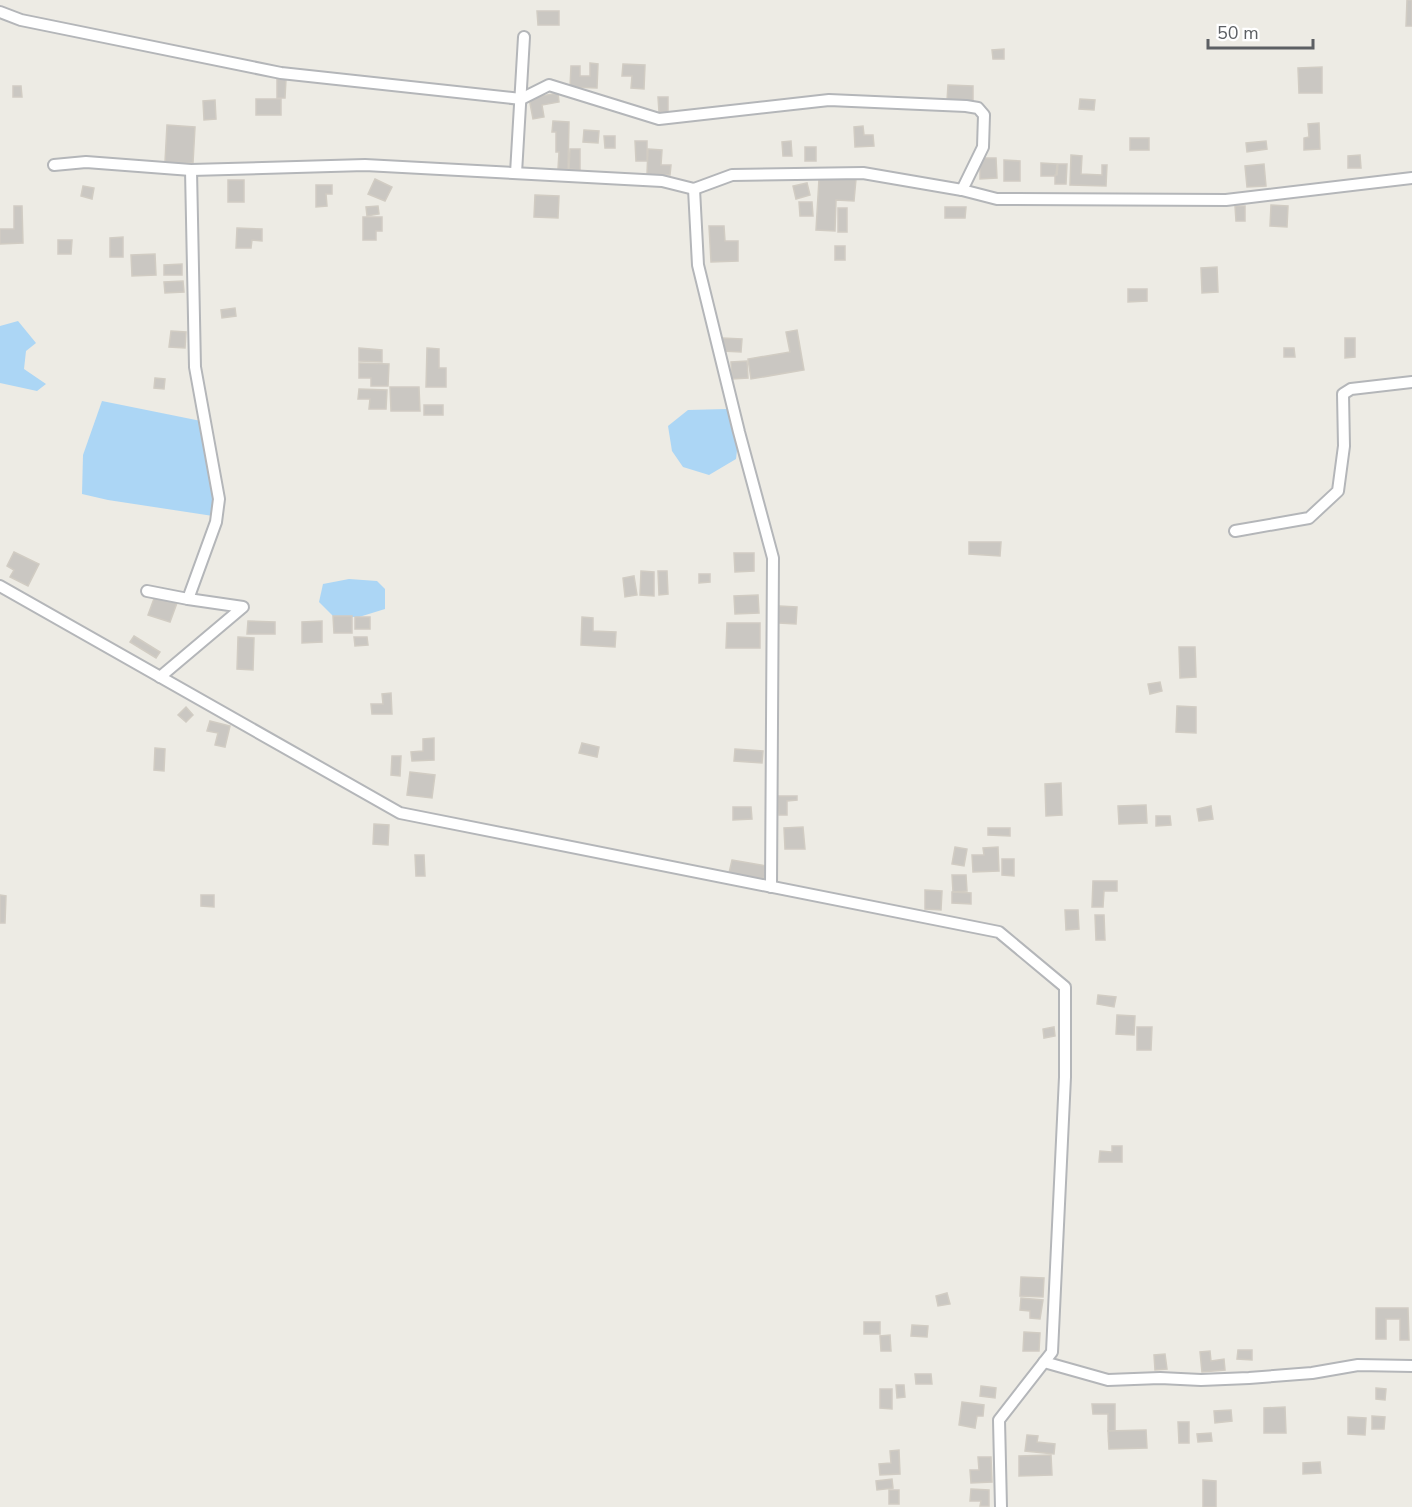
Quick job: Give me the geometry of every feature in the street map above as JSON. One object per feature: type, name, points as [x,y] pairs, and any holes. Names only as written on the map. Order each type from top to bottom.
[{"type":"street","points":[[0,12],[21,20],[280,73],[521,99],[549,85],[659,119],[829,100],[978,108],[984,115],[983,147],[962,190]]},
{"type":"street","points":[[516,173],[524,37]]},
{"type":"street","points":[[54,165],[86,162],[191,170],[365,165],[662,181],[694,189],[732,175],[863,173],[962,190],[997,199],[1226,200],[1412,178]]},
{"type":"street","points":[[188,599],[216,522],[219,499],[195,367],[191,170]]},
{"type":"street","points":[[694,189],[698,265],[773,558],[771,887]]},
{"type":"street","points":[[1235,531],[1309,518],[1338,491],[1344,446],[1343,394],[1351,389],[1412,382]]},
{"type":"street","points":[[0,586],[400,813],[999,932],[1065,987],[1065,1077],[1052,1352],[999,1420],[1001,1507]]},
{"type":"street","points":[[147,591],[243,607],[160,677]]},
{"type":"street","points":[[1044,1362],[1108,1380],[1249,1378],[1312,1373],[1358,1365],[1412,1366]]},
{"type":"water","points":[[18,321],[36,343],[26,351],[24,369],[46,384],[37,391],[0,383],[0,326]]},
{"type":"water","points":[[102,401],[201,421],[212,481],[213,516],[82,494],[83,455]]},
{"type":"water","points":[[727,409],[739,433],[736,459],[709,475],[683,467],[672,451],[668,426],[688,410]]},
{"type":"water","points":[[349,579],[377,581],[385,589],[385,609],[359,617],[334,617],[319,602],[323,584]]},
{"type":"building","points":[[1407,0],[1412,0],[1412,26],[1406,26]]},
{"type":"building","points":[[537,11],[559,11],[559,25],[538,25]]},
{"type":"building","points":[[1004,49],[1004,59],[993,59],[992,50]]},
{"type":"building","points":[[590,63],[598,64],[597,88],[570,87],[571,66],[580,66],[580,76],[590,76]]},
{"type":"building","points":[[623,64],[645,65],[644,89],[631,88],[632,76],[622,76]]},
{"type":"building","points":[[1322,67],[1322,93],[1299,93],[1298,68]]},
{"type":"building","points":[[277,79],[286,79],[285,98],[277,98]]},
{"type":"building","points":[[948,85],[973,86],[973,102],[947,101]]},
{"type":"building","points":[[13,86],[21,86],[22,97],[13,97]]},
{"type":"building","points":[[558,93],[559,102],[542,105],[544,117],[533,119],[529,98]]},
{"type":"building","points":[[658,97],[668,97],[668,112],[659,112]]},
{"type":"building","points":[[256,99],[281,99],[281,115],[256,115]]},
{"type":"building","points":[[1080,99],[1095,100],[1094,110],[1079,109]]},
{"type":"building","points":[[215,100],[216,119],[204,120],[203,101]]},
{"type":"building","points":[[553,121],[569,122],[568,169],[558,169],[559,152],[556,152],[556,132],[552,132]]},
{"type":"building","points":[[1319,123],[1320,149],[1304,150],[1304,138],[1309,137],[1308,124]]},
{"type":"building","points":[[167,125],[195,127],[193,163],[165,162]]},
{"type":"building","points":[[863,126],[864,135],[873,135],[874,146],[855,147],[854,127]]},
{"type":"building","points":[[584,130],[599,131],[598,143],[583,142]]},
{"type":"building","points":[[604,136],[615,136],[615,148],[605,148]]},
{"type":"building","points":[[1130,138],[1149,138],[1149,150],[1130,150]]},
{"type":"building","points":[[635,141],[647,141],[647,161],[636,161]]},
{"type":"building","points":[[791,141],[792,156],[783,156],[782,142]]},
{"type":"building","points":[[1266,141],[1267,149],[1247,152],[1246,143]]},
{"type":"building","points":[[805,147],[816,147],[816,161],[805,161]]},
{"type":"building","points":[[570,149],[580,149],[580,170],[569,169]]},
{"type":"building","points":[[648,149],[662,150],[661,165],[671,165],[670,175],[647,174]]},
{"type":"building","points":[[1071,155],[1082,156],[1081,174],[1102,175],[1102,165],[1107,165],[1106,186],[1070,185]]},
{"type":"building","points":[[1360,155],[1361,168],[1348,168],[1348,156]]},
{"type":"building","points":[[980,158],[996,158],[997,178],[980,179]]},
{"type":"building","points":[[1004,160],[1020,161],[1020,181],[1004,181]]},
{"type":"building","points":[[1041,163],[1057,164],[1056,176],[1041,176]]},
{"type":"building","points":[[1058,164],[1067,164],[1066,184],[1055,184]]},
{"type":"building","points":[[1264,164],[1266,186],[1247,187],[1245,166]]},
{"type":"building","points":[[375,179],[392,187],[385,201],[368,194]]},
{"type":"building","points":[[819,179],[856,179],[854,201],[836,200],[835,231],[816,230]]},
{"type":"building","points":[[228,180],[244,180],[244,202],[228,202]]},
{"type":"building","points":[[807,183],[810,195],[796,199],[793,186]]},
{"type":"building","points":[[316,185],[332,185],[332,194],[326,194],[327,206],[316,207]]},
{"type":"building","points":[[83,186],[94,188],[92,199],[81,196]]},
{"type":"building","points":[[535,195],[559,196],[558,218],[534,217]]},
{"type":"building","points":[[799,202],[812,202],[813,216],[800,216]]},
{"type":"building","points":[[1271,205],[1288,206],[1287,227],[1270,226]]},
{"type":"building","points":[[14,206],[22,206],[23,243],[0,244],[0,229],[14,229]]},
{"type":"building","points":[[378,206],[379,214],[367,216],[366,207]]},
{"type":"building","points":[[1235,206],[1245,206],[1245,221],[1236,221]]},
{"type":"building","points":[[945,207],[966,207],[965,218],[945,218]]},
{"type":"building","points":[[838,208],[847,208],[847,232],[838,232]]},
{"type":"building","points":[[363,217],[382,217],[382,231],[376,231],[376,240],[363,240]]},
{"type":"building","points":[[709,226],[724,226],[725,241],[738,241],[738,261],[711,262]]},
{"type":"building","points":[[237,228],[262,229],[262,241],[252,240],[251,248],[236,248]]},
{"type":"building","points":[[123,237],[123,257],[110,257],[110,238]]},
{"type":"building","points":[[58,240],[72,240],[71,254],[58,254]]},
{"type":"building","points":[[835,246],[845,246],[845,260],[835,260]]},
{"type":"building","points":[[155,254],[156,275],[132,276],[131,255]]},
{"type":"building","points":[[182,264],[182,275],[164,275],[164,265]]},
{"type":"building","points":[[1217,267],[1218,292],[1202,293],[1201,268]]},
{"type":"building","points":[[183,281],[184,292],[165,293],[164,282]]},
{"type":"building","points":[[1128,289],[1147,289],[1147,301],[1128,302]]},
{"type":"building","points":[[235,308],[236,316],[222,318],[221,310]]},
{"type":"building","points":[[797,330],[804,370],[751,379],[748,359],[790,352],[786,332]]},
{"type":"building","points":[[171,331],[186,332],[185,348],[169,347]]},
{"type":"building","points":[[722,338],[742,339],[741,352],[722,351]]},
{"type":"building","points":[[1345,338],[1355,338],[1355,357],[1345,358]]},
{"type":"building","points":[[359,348],[382,350],[382,362],[359,361]]},
{"type":"building","points":[[427,348],[439,349],[439,368],[446,368],[446,387],[426,387]]},
{"type":"building","points":[[1284,348],[1294,348],[1295,357],[1284,357]]},
{"type":"building","points":[[747,361],[748,378],[732,379],[731,362]]},
{"type":"building","points":[[359,363],[389,364],[388,386],[371,386],[371,378],[359,378]]},
{"type":"building","points":[[155,378],[165,379],[164,389],[154,388]]},
{"type":"building","points":[[390,387],[419,387],[420,411],[391,411]]},
{"type":"building","points":[[359,389],[387,390],[386,409],[369,409],[370,399],[358,399]]},
{"type":"building","points":[[424,405],[443,405],[443,415],[424,415]]},
{"type":"building","points":[[969,542],[1001,542],[1000,556],[969,554]]},
{"type":"building","points":[[14,552],[39,564],[28,586],[10,577],[14,570],[7,566]]},
{"type":"building","points":[[734,553],[754,553],[754,571],[735,572]]},
{"type":"building","points":[[641,571],[654,572],[654,596],[640,595]]},
{"type":"building","points":[[658,571],[667,571],[668,594],[659,595]]},
{"type":"building","points":[[699,574],[710,574],[710,582],[699,583]]},
{"type":"building","points":[[634,576],[637,595],[625,597],[623,578]]},
{"type":"building","points":[[758,595],[759,613],[735,614],[734,596]]},
{"type":"building","points":[[155,596],[177,603],[170,622],[148,615]]},
{"type":"building","points":[[779,606],[797,607],[796,624],[779,623]]},
{"type":"building","points":[[333,616],[352,616],[352,633],[334,633]]},
{"type":"building","points":[[355,617],[370,617],[370,629],[355,629]]},
{"type":"building","points":[[582,617],[593,618],[593,631],[616,632],[615,647],[581,645]]},
{"type":"building","points":[[248,621],[275,622],[275,634],[247,634]]},
{"type":"building","points":[[322,621],[322,642],[302,643],[302,622]]},
{"type":"building","points":[[727,623],[760,623],[760,648],[726,648]]},
{"type":"building","points":[[134,636],[160,652],[156,658],[130,642]]},
{"type":"building","points":[[238,637],[254,638],[253,670],[237,669]]},
{"type":"building","points":[[354,637],[367,637],[368,645],[355,646]]},
{"type":"building","points":[[1179,647],[1195,647],[1196,677],[1180,678]]},
{"type":"building","points":[[1160,682],[1162,691],[1150,694],[1148,684]]},
{"type":"building","points":[[391,693],[392,714],[372,714],[371,704],[383,704],[382,694]]},
{"type":"building","points":[[1177,706],[1196,707],[1196,733],[1176,732]]},
{"type":"building","points":[[186,707],[193,715],[186,722],[178,715]]},
{"type":"building","points":[[210,721],[230,726],[225,747],[215,745],[218,733],[207,731]]},
{"type":"building","points":[[434,738],[434,760],[412,761],[411,752],[423,751],[423,739]]},
{"type":"building","points":[[582,743],[599,747],[597,757],[579,753]]},
{"type":"building","points":[[155,748],[165,749],[164,771],[154,770]]},
{"type":"building","points":[[735,749],[763,751],[762,763],[734,761]]},
{"type":"building","points":[[392,756],[401,756],[400,776],[391,775]]},
{"type":"building","points":[[410,772],[435,775],[432,798],[407,795]]},
{"type":"building","points":[[1061,783],[1062,815],[1046,816],[1045,784]]},
{"type":"building","points":[[778,796],[797,796],[797,800],[787,801],[787,815],[779,815]]},
{"type":"building","points":[[1146,805],[1147,823],[1119,824],[1118,806]]},
{"type":"building","points":[[1211,806],[1213,819],[1199,821],[1197,809]]},
{"type":"building","points":[[733,807],[751,807],[752,819],[733,820]]},
{"type":"building","points":[[1156,816],[1170,816],[1171,825],[1156,826]]},
{"type":"building","points":[[374,824],[389,825],[388,845],[373,844]]},
{"type":"building","points":[[803,827],[805,849],[785,849],[784,828]]},
{"type":"building","points":[[988,828],[1010,828],[1010,836],[988,835]]},
{"type":"building","points":[[955,847],[967,849],[964,866],[952,864]]},
{"type":"building","points":[[998,847],[999,871],[973,872],[972,855],[984,855],[983,848]]},
{"type":"building","points":[[415,855],[424,855],[425,876],[416,876]]},
{"type":"building","points":[[1002,859],[1014,859],[1014,876],[1002,875]]},
{"type":"building","points":[[732,860],[767,866],[764,879],[729,873]]},
{"type":"building","points":[[952,875],[966,875],[967,891],[953,892]]},
{"type":"building","points":[[1093,881],[1117,881],[1117,891],[1104,891],[1103,907],[1092,907]]},
{"type":"building","points":[[925,890],[942,891],[941,910],[925,909]]},
{"type":"building","points":[[952,892],[971,893],[971,904],[952,903]]},
{"type":"building","points":[[0,895],[6,896],[5,923],[0,923]]},
{"type":"building","points":[[201,895],[214,895],[214,907],[201,906]]},
{"type":"building","points":[[1065,910],[1078,910],[1079,929],[1066,930]]},
{"type":"building","points":[[1095,915],[1104,915],[1105,940],[1096,940]]},
{"type":"building","points":[[1098,995],[1116,997],[1114,1007],[1097,1004]]},
{"type":"building","points":[[1117,1015],[1135,1016],[1134,1035],[1116,1034]]},
{"type":"building","points":[[1054,1027],[1055,1036],[1044,1038],[1043,1029]]},
{"type":"building","points":[[1137,1027],[1152,1027],[1151,1050],[1137,1050]]},
{"type":"building","points":[[1112,1146],[1122,1146],[1122,1162],[1099,1162],[1100,1151],[1112,1152]]},
{"type":"building","points":[[1021,1277],[1044,1278],[1043,1297],[1020,1296]]},
{"type":"building","points":[[947,1293],[950,1304],[938,1306],[936,1296]]},
{"type":"building","points":[[1021,1298],[1043,1300],[1040,1319],[1030,1318],[1030,1311],[1020,1310]]},
{"type":"building","points":[[1376,1308],[1408,1308],[1409,1340],[1400,1340],[1400,1319],[1386,1319],[1386,1339],[1376,1339]]},
{"type":"building","points":[[864,1322],[880,1322],[880,1334],[864,1334]]},
{"type":"building","points":[[912,1325],[928,1326],[927,1337],[911,1336]]},
{"type":"building","points":[[1024,1332],[1040,1333],[1039,1351],[1023,1351]]},
{"type":"building","points":[[890,1335],[891,1351],[881,1351],[880,1336]]},
{"type":"building","points":[[1238,1350],[1252,1350],[1252,1360],[1237,1359]]},
{"type":"building","points":[[1210,1351],[1211,1361],[1224,1359],[1225,1370],[1202,1372],[1200,1352]]},
{"type":"building","points":[[1165,1354],[1167,1369],[1155,1370],[1154,1355]]},
{"type":"building","points":[[915,1374],[931,1374],[932,1384],[916,1384]]},
{"type":"building","points":[[896,1385],[904,1385],[905,1397],[897,1398]]},
{"type":"building","points":[[981,1386],[996,1388],[995,1398],[980,1396]]},
{"type":"building","points":[[1376,1388],[1386,1389],[1385,1400],[1376,1399]]},
{"type":"building","points":[[880,1389],[892,1389],[892,1409],[880,1408]]},
{"type":"building","points":[[962,1402],[984,1405],[983,1416],[977,1416],[975,1428],[959,1425]]},
{"type":"building","points":[[1092,1404],[1115,1404],[1115,1431],[1108,1431],[1108,1414],[1093,1414]]},
{"type":"building","points":[[1285,1407],[1286,1433],[1264,1433],[1264,1408]]},
{"type":"building","points":[[1231,1410],[1232,1421],[1215,1423],[1214,1411]]},
{"type":"building","points":[[1372,1416],[1385,1417],[1384,1429],[1372,1429]]},
{"type":"building","points":[[1348,1417],[1366,1418],[1365,1435],[1348,1434]]},
{"type":"building","points":[[1178,1422],[1189,1422],[1189,1443],[1179,1443]]},
{"type":"building","points":[[1146,1430],[1147,1448],[1109,1449],[1108,1431]]},
{"type":"building","points":[[1211,1433],[1212,1441],[1198,1442],[1197,1434]]},
{"type":"building","points":[[1027,1435],[1038,1436],[1037,1442],[1055,1444],[1054,1454],[1025,1451]]},
{"type":"building","points":[[899,1450],[900,1474],[880,1475],[879,1464],[891,1463],[890,1451]]},
{"type":"building","points":[[1051,1455],[1052,1475],[1019,1476],[1019,1456]]},
{"type":"building","points":[[978,1457],[991,1457],[992,1482],[971,1483],[970,1470],[979,1470]]},
{"type":"building","points":[[1320,1462],[1321,1473],[1303,1474],[1303,1463]]},
{"type":"building","points":[[892,1479],[893,1488],[877,1490],[876,1481]]},
{"type":"building","points":[[1203,1480],[1216,1481],[1216,1507],[1203,1507]]},
{"type":"building","points":[[971,1489],[989,1490],[989,1506],[980,1506],[981,1501],[970,1501]]},
{"type":"building","points":[[889,1490],[899,1490],[899,1504],[889,1504]]}]
